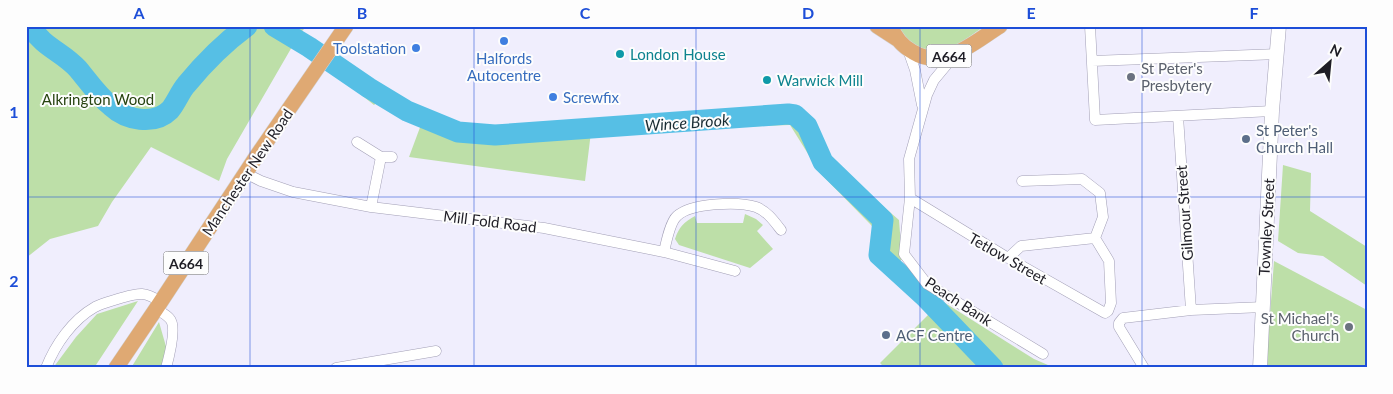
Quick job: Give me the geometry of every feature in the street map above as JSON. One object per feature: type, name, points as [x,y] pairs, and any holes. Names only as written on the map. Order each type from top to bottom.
[{"type":"main road","name":"Manchester New Road","points":[[116,368],[159,306],[245,173],[346,26]]},
{"type":"main road","name":"A664","points":[[877,26],[894,33],[908,50],[925,58],[935,59],[956,54],[1000,26]]},
{"type":"main road","name":"Townley Street","points":[[1260,368],[1264,307],[1264,250],[1272,111],[1280,26]]},
{"type":"street","points":[[1090,26],[1095,120],[1272,111]]},
{"type":"street","points":[[908,50],[917,79],[923,111]]},
{"type":"street","name":"Peach Bank","points":[[956,54],[934,80],[927,95],[909,160],[910,198],[904,254],[927,284],[1043,354]]},
{"type":"street","points":[[1092,61],[1276,54]]},
{"type":"street","name":"Gilmour Street","points":[[1178,116],[1191,310]]},
{"type":"street","points":[[357,142],[381,157],[392,156]]},
{"type":"street","points":[[371,207],[381,157]]},
{"type":"street","name":"Mill Fold Road","points":[[245,173],[286,190],[371,207],[544,228],[664,252],[735,271]]},
{"type":"street","points":[[1008,258],[1021,246],[1094,238],[1103,217],[1100,193],[1082,179],[1022,181]]},
{"type":"street","name":"Tetlow Street","points":[[910,198],[1008,258],[1105,313],[1108,311],[1111,303],[1109,261],[1094,238]]},
{"type":"street","points":[[664,252],[676,217],[687,210],[704,206],[734,204],[756,207],[769,215],[781,230]]},
{"type":"street","points":[[46,368],[65,334],[82,316],[95,307],[140,293],[150,295],[173,324],[171,348],[166,368]]},
{"type":"street","points":[[1144,368],[1119,327],[1121,320],[1125,317],[1191,310],[1264,307]]},
{"type":"street","points":[[336,368],[436,351]]},
{"type":"green space","name":"Alkrington Wood","points":[[26,26],[307,26],[300,33],[227,159],[219,181],[151,147],[112,202],[98,226],[50,239],[26,258]]},
{"type":"green space","points":[[899,26],[985,26],[952,47],[944,50],[928,50],[914,44]]},
{"type":"green space","points":[[341,67],[390,98],[424,116],[460,128],[479,131],[516,131],[578,126],[580,121],[775,112],[806,119],[814,127],[833,163],[899,220],[902,258],[894,274],[876,252],[879,236],[871,225],[820,173],[790,125],[591,132],[585,181],[409,157],[422,122],[380,99],[374,105],[335,74]]},
{"type":"green space","points":[[1283,165],[1311,173],[1310,211],[1367,247],[1367,286],[1323,256],[1298,253],[1278,241]]},
{"type":"green space","points":[[745,214],[763,225],[757,231],[773,249],[750,268],[679,245],[675,239],[682,225],[695,216],[697,223],[743,223]]},
{"type":"green space","points":[[1274,261],[1367,310],[1367,368],[1266,368]]},
{"type":"green space","points":[[138,301],[94,368],[53,368],[76,337],[97,314]]},
{"type":"green space","points":[[942,301],[1034,359],[1055,368],[885,368],[880,363]]},
{"type":"green space","points":[[159,322],[167,350],[163,368],[131,368]]},
{"type":"waterway","name":"Wince Brook","points":[[30,26],[41,40],[72,63],[106,102],[124,115],[140,119],[156,118],[170,110],[184,88],[200,69],[222,46],[247,26]]},
{"type":"waterway","name":"Wince Brook","points":[[274,26],[407,111],[458,132],[495,135],[795,115],[807,126],[823,162],[883,220],[879,255],[925,297],[993,368]]},
{"type":"place","name":"Halfords Autocentre","points":[[504,41]]},
{"type":"place","name":"Toolstation","points":[[416,48]]},
{"type":"place","name":"London House","points":[[620,54]]},
{"type":"place","name":"St Peter's Presbytery","points":[[1131,77]]},
{"type":"place","name":"Warwick Mill","points":[[767,80]]},
{"type":"place","name":"Screwfix","points":[[553,97]]},
{"type":"place","name":"St Peter's Church Hall","points":[[1246,139]]},
{"type":"place","name":"St Michael's Church","points":[[1349,327]]},
{"type":"place","name":"ACF Centre","points":[[886,335]]}]
